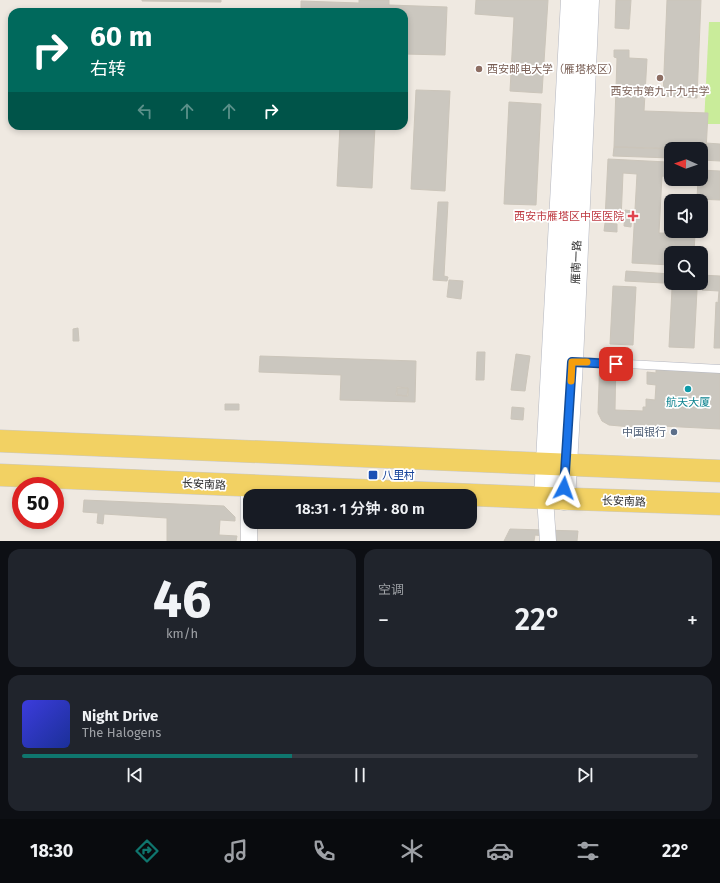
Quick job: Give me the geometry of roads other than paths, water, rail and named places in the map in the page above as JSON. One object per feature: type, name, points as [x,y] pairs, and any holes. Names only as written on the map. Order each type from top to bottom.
[{"type":"main road","name":"雁南一路","points":[[563,361],[572,0]]},
{"type":"main road","name":"雁南一路","points":[[554,499],[588,0]]},
{"type":"main road","points":[[0,441],[720,471]]},
{"type":"main road","name":"长安南路","points":[[0,475],[554,499],[720,504]]},
{"type":"street","points":[[249,486],[249,541]]},
{"type":"street","points":[[548,541],[554,499]]},
{"type":"lane","points":[[563,361],[720,369]]},
{"type":"place","name":"西安邮电大学（雁塔校区）","points":[[479,69]]},
{"type":"place","name":"西安市第九十九中学","points":[[660,78]]},
{"type":"place","name":"西安市雁塔区中医医院","points":[[633,216]]},
{"type":"place","name":"航天大厦","points":[[688,389]]},
{"type":"place","name":"中国银行","points":[[674,432]]},
{"type":"place","name":"八里村","points":[[373,475]]}]
